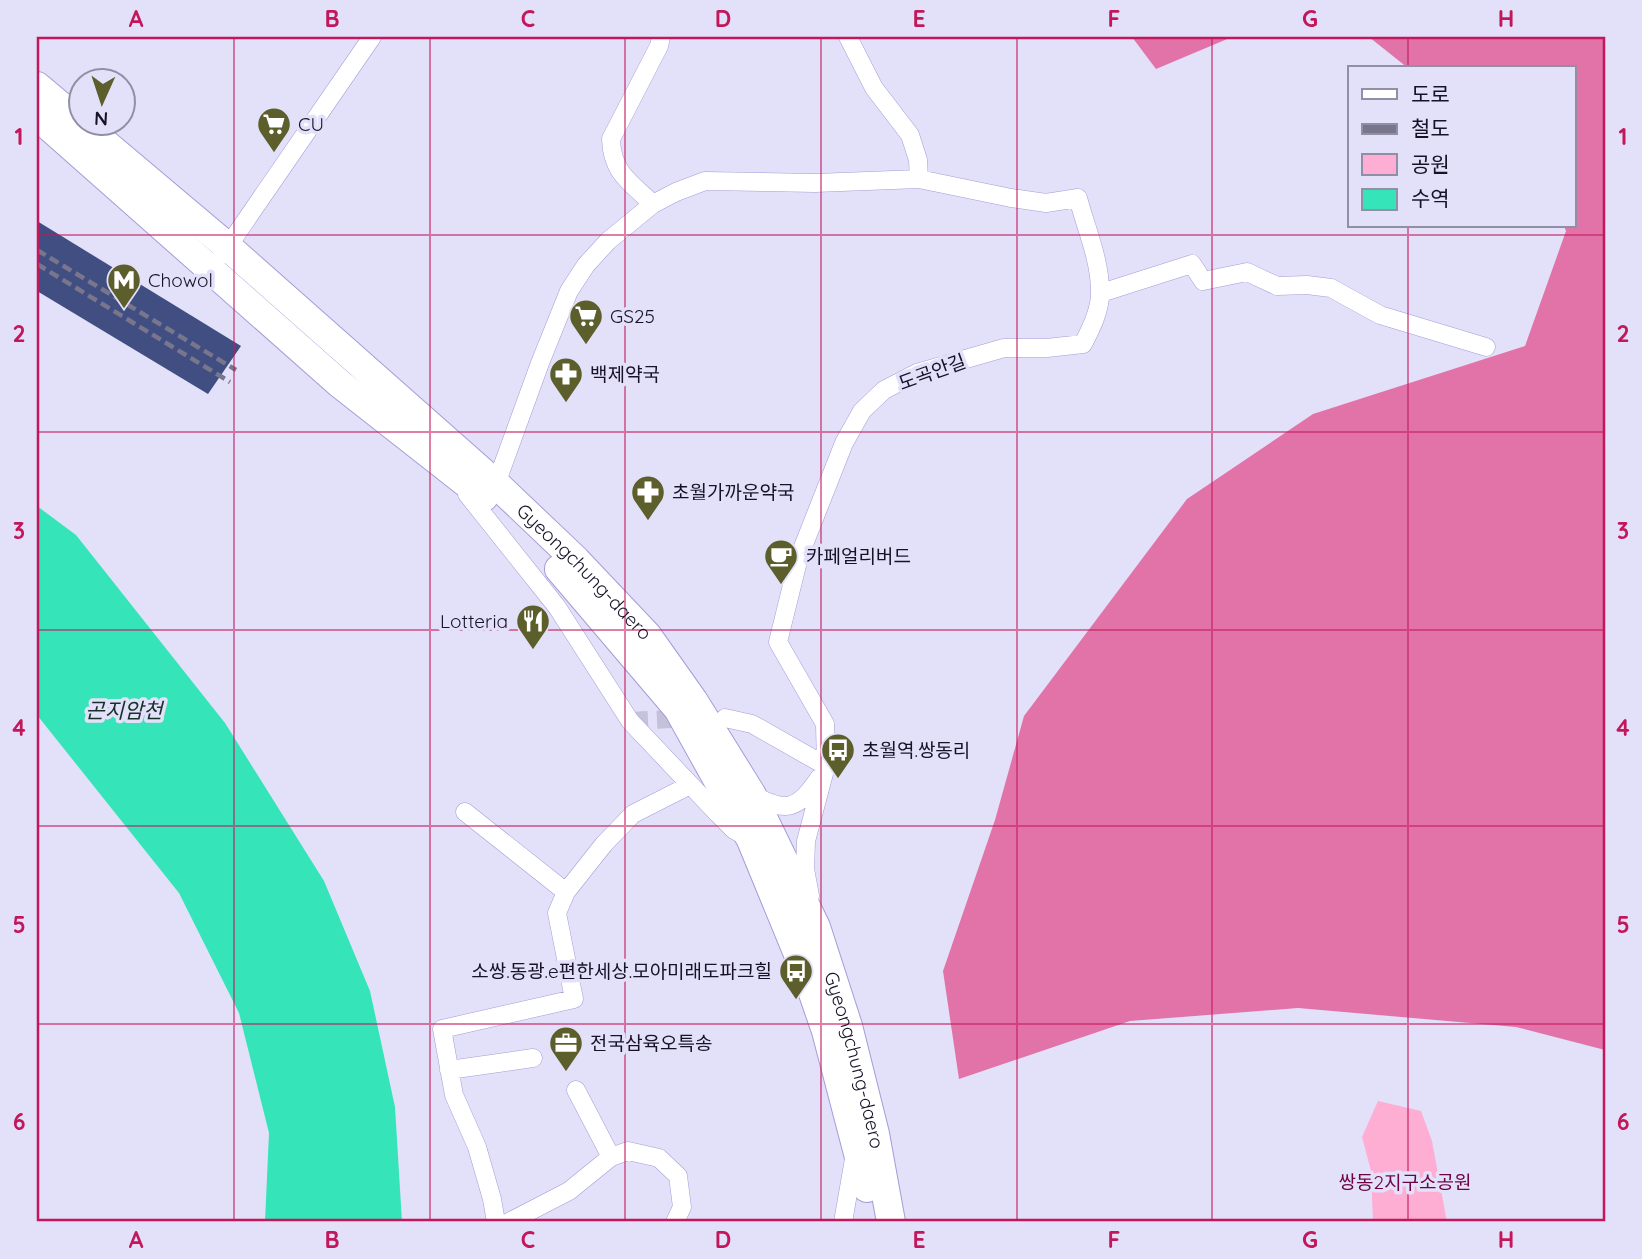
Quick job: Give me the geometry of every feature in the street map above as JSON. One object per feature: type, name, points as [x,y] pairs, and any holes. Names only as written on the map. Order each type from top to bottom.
[{"type":"main road","name":"Gyeongchung-daero","points":[[37,86],[220,258],[243,297],[340,384],[491,503],[564,573],[678,709],[751,840],[807,976],[826,1031],[855,1138],[873,1222]]},
{"type":"main road","name":"Gyeongchung-daero","points":[[37,116],[220,258],[307,318],[496,484],[576,559],[647,635],[693,700],[752,795],[816,927],[848,1026],[875,1135],[891,1222]]},
{"type":"main road","points":[[243,297],[255,293],[285,315],[307,318]]},
{"type":"street","points":[[220,258],[372,37]]},
{"type":"street","points":[[653,204],[617,169],[611,154],[611,139],[659,46],[661,37]]},
{"type":"street","points":[[496,484],[569,291],[586,265],[608,241],[653,204],[705,181],[815,183],[919,179],[918,160],[910,135],[874,88],[848,37]]},
{"type":"street","name":"도곡안길","points":[[816,927],[805,869],[806,841],[826,766],[825,724],[778,642],[799,557],[844,443],[862,411],[884,390],[917,373],[1004,348],[1047,348],[1083,344],[1092,327],[1101,293],[1096,263],[1078,198],[1046,203],[919,179]]},
{"type":"street","points":[[1101,293],[1192,264],[1203,281],[1247,272],[1278,286],[1331,288],[1380,315],[1486,348]]},
{"type":"street","points":[[431,456],[482,511],[557,607],[630,722],[734,830],[751,840]]},
{"type":"street","points":[[725,718],[752,724],[826,766],[807,795],[793,805],[773,806],[752,795]]},
{"type":"street","points":[[496,1222],[477,1147],[454,1095],[442,1028],[574,999],[557,913],[566,892],[633,814],[690,785]]},
{"type":"street","points":[[465,812],[566,892]]},
{"type":"street","points":[[449,1070],[533,1058]]},
{"type":"street","points":[[576,1090],[611,1157]]},
{"type":"street","points":[[843,1222],[854,1162],[855,1138]]},
{"type":"street","points":[[509,1222],[569,1191],[611,1157],[628,1151],[659,1158],[678,1176],[682,1207],[675,1222]]},
{"type":"green space","name":"쌍동2지구소공원","points":[[1378,1101],[1421,1111],[1432,1141],[1447,1222],[1373,1222],[1371,1171],[1362,1137]]},
{"type":"shaded area","points":[[1132,37],[1232,37],[1156,69]]},
{"type":"shaded area","points":[[1369,37],[1605,37],[1605,1050],[1516,1027],[1298,1008],[1130,1021],[959,1079],[943,971],[995,820],[1024,716],[1187,499],[1313,414],[1525,346],[1565,228],[1576,228],[1576,66],[1405,66]]},
{"type":"water","name":"곤지암천","points":[[37,506],[76,535],[225,723],[324,881],[370,991],[395,1107],[402,1222],[265,1222],[269,1133],[239,1013],[179,893],[37,715]]},
{"type":"building","points":[[37,221],[241,346],[208,394],[37,291]]},
{"type":"tunnel","points":[[630,721],[690,718]]},
{"type":"railway","points":[[37,250],[236,370]]},
{"type":"railway","points":[[37,264],[230,382]]},
{"type":"place","name":"CU","points":[[274,154]]},
{"type":"place","name":"Chowol","points":[[124,310]]},
{"type":"place","name":"GS25","points":[[586,346]]},
{"type":"place","name":"백제약국","points":[[566,404]]},
{"type":"place","name":"초월가까운약국","points":[[648,522]]},
{"type":"place","name":"카페얼리버드","points":[[781,586]]},
{"type":"place","name":"Lotteria","points":[[533,651]]},
{"type":"place","name":"초월역.쌍동리","points":[[838,780]]},
{"type":"place","name":"소쌍.동광.e편한세상.모아미래도파크힐","points":[[796,1001]]},
{"type":"place","name":"전국삼육오특송","points":[[566,1073]]}]
